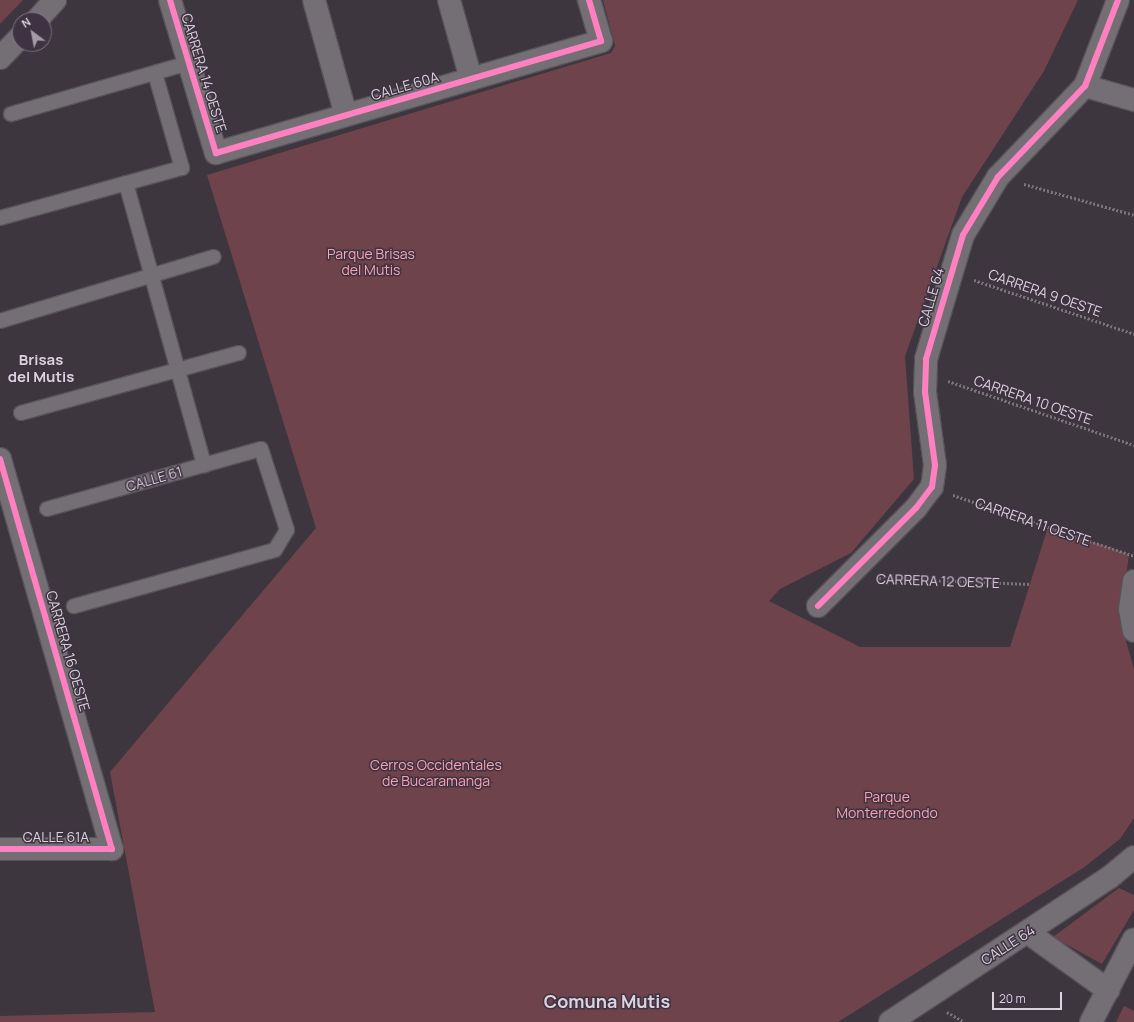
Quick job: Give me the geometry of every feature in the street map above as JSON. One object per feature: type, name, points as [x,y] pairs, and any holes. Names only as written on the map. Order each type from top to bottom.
[{"type":"street","points":[[44,12],[55,0]]},
{"type":"street","name":"CARRERA 14 OESTE","points":[[170,0],[216,153]]},
{"type":"street","points":[[314,0],[346,115]]},
{"type":"street","points":[[449,0],[472,79]]},
{"type":"street","name":"CALLE 60A","points":[[216,153],[601,41],[589,0]]},
{"type":"street","name":"CALLE 64","points":[[818,606],[916,508],[932,487],[935,465],[925,373],[950,272],[970,219],[998,177],[1085,86],[1118,0]]},
{"type":"street","points":[[0,58],[12,45]]},
{"type":"street","points":[[1085,86],[1134,100]]},
{"type":"street","name":"CARRERA 16 OESTE","points":[[0,459],[9,518],[112,849]]},
{"type":"street","points":[[1134,581],[1130,609],[1134,631]]},
{"type":"street","name":"CALLE 61A","points":[[0,849],[112,849]]},
{"type":"street","name":"CALLE 64","points":[[890,1022],[1131,866]]},
{"type":"street","points":[[1027,932],[1108,990]]},
{"type":"street","points":[[1091,1022],[1134,939]]},
{"type":"lane","points":[[11,114],[189,63]]},
{"type":"lane","points":[[0,218],[182,168],[155,73]]},
{"type":"lane","points":[[126,183],[204,465]]},
{"type":"lane","points":[[0,321],[214,257]]},
{"type":"lane","points":[[21,413],[239,353]]},
{"type":"lane","name":"CALLE 61","points":[[47,509],[261,449],[287,530],[275,550],[74,606]]},
{"type":"path","points":[[998,177],[1134,215]]},
{"type":"green space","points":[[0,0],[23,0],[0,24]]},
{"type":"green space","name":"Cerros Occidentales de Bucaramanga","points":[[603,0],[1078,0],[1044,71],[962,197],[905,356],[914,479],[851,553],[780,589],[769,601],[860,647],[1010,647],[1048,527],[1129,554],[1120,620],[1134,669],[1134,818],[1120,839],[1083,868],[838,1022],[0,1022],[0,1016],[155,1012],[110,772],[316,528],[207,175],[611,53],[615,46]]},
{"type":"green space","points":[[1119,888],[1134,895],[1134,910],[1102,964],[1053,937]]},
{"type":"green space","points":[[1124,1006],[1134,1011],[1134,1022],[1116,1022]]},
{"type":"cycle path","points":[[170,0],[216,153],[601,41],[589,0]]},
{"type":"cycle path","points":[[818,606],[916,508],[932,487],[935,465],[925,392],[926,359],[963,235],[998,177],[1085,86],[1118,0]]},
{"type":"cycle path","points":[[0,459],[112,849],[0,849]]},
{"type":"district","name":"Brisas del Mutis","points":[[41,368]]},
{"type":"district","name":"Comuna Mutis","points":[[607,1001]]},
{"type":"park label","name":"Parque Brisas del Mutis","points":[[371,262]]},
{"type":"park label","name":"Parque Monterredondo","points":[[887,806]]}]
